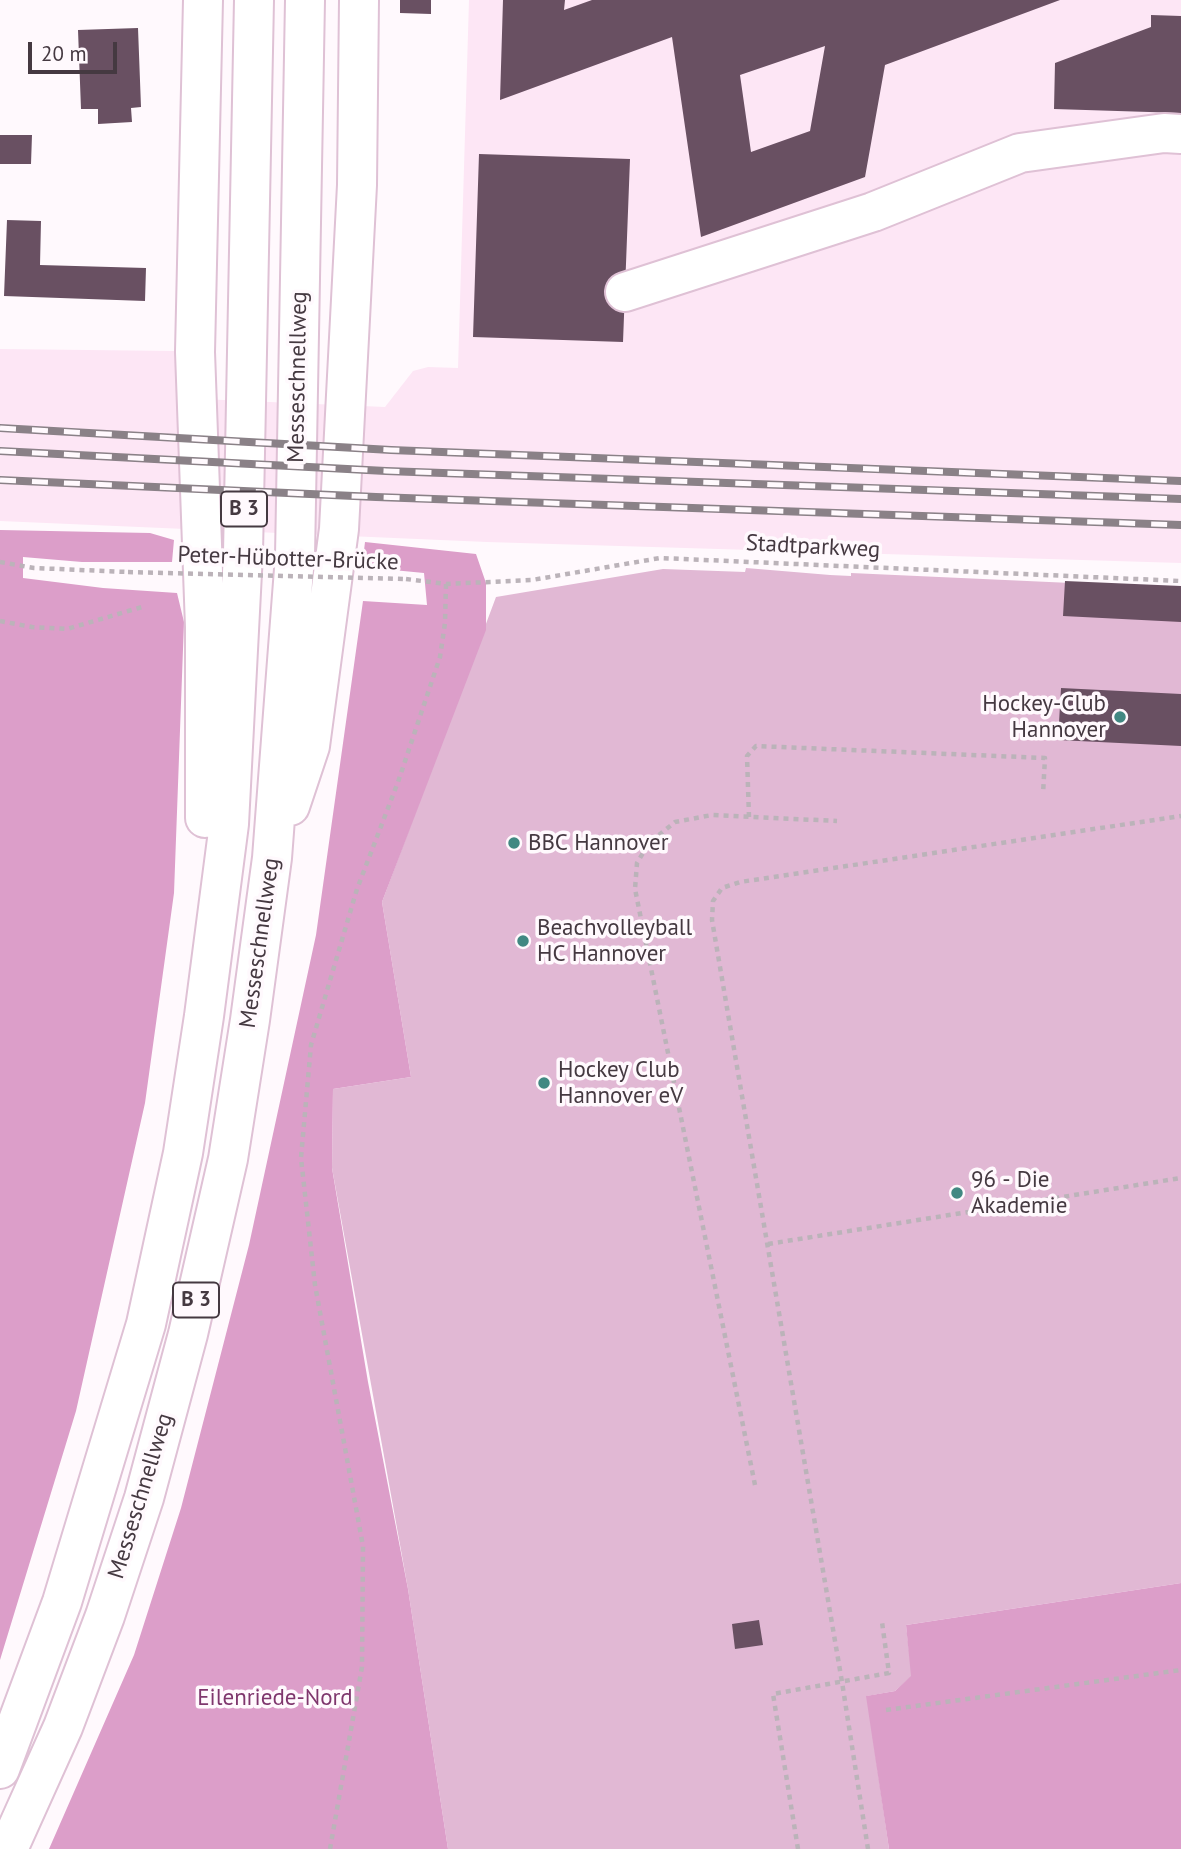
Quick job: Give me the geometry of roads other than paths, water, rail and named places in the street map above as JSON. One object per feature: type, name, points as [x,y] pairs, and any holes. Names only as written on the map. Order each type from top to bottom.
[{"type":"main road","points":[[203,0],[194,352],[205,626],[204,1016]]},
{"type":"main road","name":"Messeschnellweg","points":[[0,1769],[62,1602],[146,1324],[183,1153],[204,1016],[229,824],[242,567],[254,0]]},
{"type":"main road","name":"Messeschnellweg","points":[[8,1849],[63,1727],[105,1616],[144,1498],[188,1334],[228,1159],[272,858],[295,556],[305,0]]},
{"type":"main road","points":[[272,858],[310,746],[339,528],[357,185],[359,0]]},
{"type":"main road","points":[[625,292],[873,212],[1020,153],[1164,133],[1181,134]]},
{"type":"railway","points":[[0,428],[391,450],[1181,481]]},
{"type":"railway","points":[[0,451],[386,471],[1181,499]]},
{"type":"railway","points":[[0,480],[376,497],[1181,525]]},
{"type":"place","name":"Hockey-Club Hannover","points":[[1120,717]]},
{"type":"place","name":"BBC Hannover","points":[[514,843]]},
{"type":"place","name":"Beachvolleyball HC Hannover","points":[[523,941]]},
{"type":"place","name":"Hockey Club Hannover eV","points":[[544,1083]]},
{"type":"place","name":"96 - Die Akademie","points":[[957,1193]]},
{"type":"park label","name":"Eilenriede-Nord","points":[[275,1698]]}]
